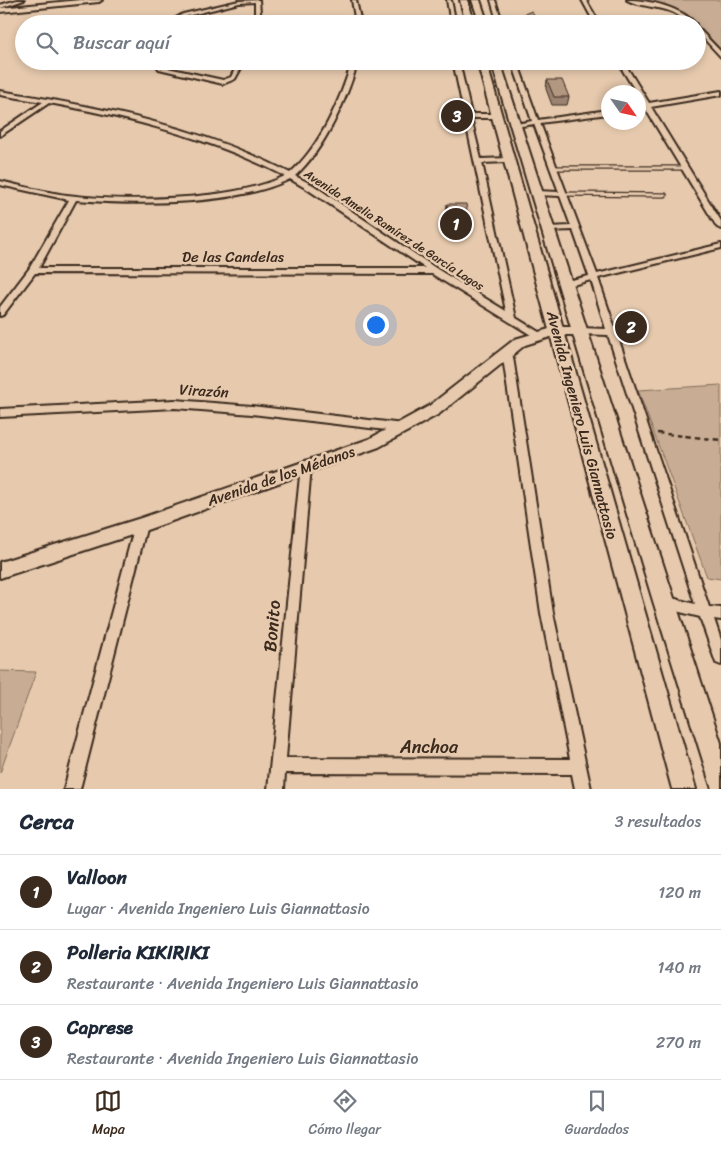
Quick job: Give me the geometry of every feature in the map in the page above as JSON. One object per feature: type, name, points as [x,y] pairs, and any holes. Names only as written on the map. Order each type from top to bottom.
[{"type":"main road","points":[[464,0],[468,15]]},
{"type":"main road","points":[[476,0],[481,15]]},
{"type":"main road","name":"Avenida Ingeniero Luis Giannattasio","points":[[492,70],[496,116],[684,789]]},
{"type":"main road","name":"Avenida Ingeniero Luis Giannattasio","points":[[494,70],[515,125],[663,602],[721,780]]},
{"type":"street","points":[[0,9],[22,0]]},
{"type":"street","points":[[0,9],[99,0]]},
{"type":"street","points":[[186,15],[238,2],[257,0],[258,15]]},
{"type":"street","points":[[354,0],[357,15]]},
{"type":"street","points":[[449,0],[452,15]]},
{"type":"street","points":[[493,0],[498,15]]},
{"type":"street","points":[[584,0],[593,15]]},
{"type":"street","points":[[629,0],[673,11],[681,15]]},
{"type":"street","points":[[706,38],[721,55]]},
{"type":"street","points":[[171,70],[223,82],[233,78],[237,70]]},
{"type":"street","points":[[0,183],[74,198],[143,199],[196,197],[240,192],[272,185],[291,176],[304,163],[334,118],[343,100],[352,70]]},
{"type":"street","points":[[458,70],[512,320]]},
{"type":"street","points":[[517,70],[535,123],[594,276],[644,432],[721,658]]},
{"type":"street","points":[[625,70],[721,228]]},
{"type":"street","name":"Avenida Amelia Ramírez de García Lagos","points":[[0,93],[122,114],[176,128],[218,143],[291,176],[434,271],[539,336]]},
{"type":"street","points":[[647,106],[721,94]]},
{"type":"street","points":[[0,134],[49,100]]},
{"type":"street","points":[[515,125],[601,113]]},
{"type":"street","points":[[468,116],[496,116]]},
{"type":"street","points":[[478,161],[509,160]]},
{"type":"street","points":[[536,193],[562,194]]},
{"type":"street","points":[[0,312],[33,270],[74,198]]},
{"type":"street","points":[[548,229],[575,228]]},
{"type":"street","points":[[565,284],[721,246]]},
{"type":"street","name":"De las Candelas","points":[[33,270],[434,271]]},
{"type":"street","name":"Avenida de los Médanos","points":[[0,570],[141,525],[374,443],[434,410],[520,342],[556,331],[580,331]]},
{"type":"street","points":[[580,331],[611,332]]},
{"type":"street","points":[[507,351],[547,613],[583,789]]},
{"type":"street","name":"Virazón","points":[[0,413],[175,404],[252,410],[404,428]]},
{"type":"street","name":"Bonito","points":[[276,789],[306,466]]},
{"type":"street","points":[[72,789],[141,525]]},
{"type":"street","points":[[663,602],[721,614]]},
{"type":"street","name":"Anchoa","points":[[278,765],[579,767]]},
{"type":"lane","points":[[552,168],[684,168]]},
{"type":"lane","points":[[562,194],[665,195]]},
{"type":"path","points":[[644,432],[721,440]]},
{"type":"shaded area","points":[[636,0],[721,0],[721,50],[706,34],[706,15],[688,15],[674,9]]},
{"type":"shaded area","points":[[721,385],[721,579],[707,577],[638,390]]},
{"type":"shaded area","points":[[0,671],[36,672],[0,773]]},
{"type":"building","points":[[532,11],[534,15],[524,15]]},
{"type":"building","points":[[547,80],[562,80],[569,97],[554,97]]},
{"type":"building","points":[[447,204],[466,204],[469,224],[449,224]]},
{"type":"place","name":"Caprese","points":[[457,116]]},
{"type":"place","name":"Valloon","points":[[456,224]]},
{"type":"place","name":"Polleria KIKIRIKI","points":[[631,327]]}]
